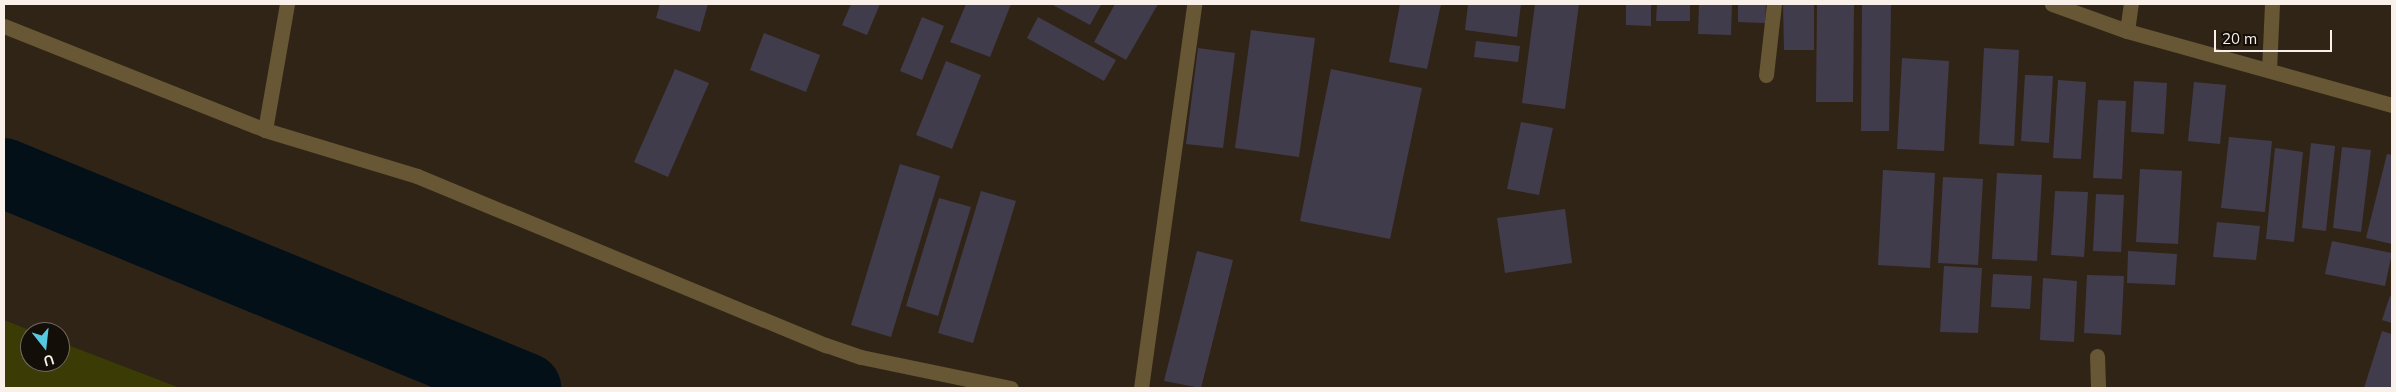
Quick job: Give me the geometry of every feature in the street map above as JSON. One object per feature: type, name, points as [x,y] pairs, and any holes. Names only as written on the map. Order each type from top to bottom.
[{"type":"street","points":[[264,130],[287,4]]},
{"type":"street","points":[[1141,388],[1194,4]]},
{"type":"street","points":[[1766,75],[1774,4]]},
{"type":"street","points":[[2052,4],[2127,31],[2392,105]]},
{"type":"street","points":[[2127,31],[2131,4]]},
{"type":"street","points":[[2269,70],[2272,4]]},
{"type":"street","points":[[4,26],[264,130],[417,176],[861,358],[1011,388]]},
{"type":"street","points":[[2097,356],[2098,388]]},
{"type":"shaded area","points":[[4,320],[20,326],[20,372],[70,372],[70,346],[180,388],[4,388]]},
{"type":"building","points":[[660,4],[708,4],[700,32],[656,18]]},
{"type":"building","points":[[851,4],[880,4],[867,35],[842,25]]},
{"type":"building","points":[[966,4],[1011,4],[990,57],[950,42]]},
{"type":"building","points":[[1051,4],[1098,4],[1101,5],[1090,25]]},
{"type":"building","points":[[1115,4],[1158,4],[1126,60],[1094,42]]},
{"type":"building","points":[[1400,4],[1441,4],[1427,69],[1389,62]]},
{"type":"building","points":[[1468,4],[1521,4],[1517,37],[1465,30]]},
{"type":"building","points":[[1535,4],[1579,4],[1565,109],[1522,103]]},
{"type":"building","points":[[1626,4],[1651,4],[1651,26],[1626,25]]},
{"type":"building","points":[[1657,4],[1690,4],[1690,21],[1656,21]]},
{"type":"building","points":[[1699,4],[1732,4],[1731,35],[1698,34]]},
{"type":"building","points":[[1738,4],[1766,4],[1765,23],[1738,22]]},
{"type":"building","points":[[1783,4],[1814,4],[1814,50],[1784,50]]},
{"type":"building","points":[[1817,4],[1854,4],[1853,102],[1816,102]]},
{"type":"building","points":[[1862,4],[1891,4],[1889,131],[1861,131]]},
{"type":"building","points":[[922,17],[944,26],[922,80],[900,71]]},
{"type":"building","points":[[1038,17],[1116,60],[1104,81],[1027,38]]},
{"type":"building","points":[[1251,30],[1315,38],[1299,157],[1235,148]]},
{"type":"building","points":[[764,33],[820,55],[806,92],[750,70]]},
{"type":"building","points":[[1476,41],[1520,46],[1518,62],[1474,57]]},
{"type":"building","points":[[1198,48],[1235,53],[1223,148],[1186,144]]},
{"type":"building","points":[[1984,48],[2019,50],[2014,146],[1979,144]]},
{"type":"building","points":[[1902,58],[1949,61],[1944,151],[1897,149]]},
{"type":"building","points":[[946,61],[981,75],[952,149],[916,135]]},
{"type":"building","points":[[675,69],[709,83],[668,177],[634,162]]},
{"type":"building","points":[[1331,69],[1422,88],[1390,239],[1300,221]]},
{"type":"building","points":[[2025,75],[2053,76],[2049,143],[2021,141]]},
{"type":"building","points":[[2058,80],[2086,82],[2081,159],[2053,158]]},
{"type":"building","points":[[2134,81],[2167,83],[2164,134],[2131,132]]},
{"type":"building","points":[[2194,82],[2226,85],[2220,144],[2188,141]]},
{"type":"building","points":[[2098,100],[2126,101],[2122,179],[2093,178]]},
{"type":"building","points":[[1521,122],[1553,128],[1539,195],[1507,189]]},
{"type":"building","points":[[2229,137],[2272,141],[2265,212],[2221,208]]},
{"type":"building","points":[[2311,143],[2335,146],[2326,231],[2302,228]]},
{"type":"building","points":[[2342,147],[2371,150],[2361,232],[2333,228]]},
{"type":"building","points":[[2275,148],[2303,152],[2294,242],[2266,239]]},
{"type":"building","points":[[2387,154],[2392,155],[2392,244],[2366,238]]},
{"type":"building","points":[[900,164],[940,176],[891,337],[851,325]]},
{"type":"building","points":[[2140,169],[2182,171],[2178,244],[2136,242]]},
{"type":"building","points":[[1883,170],[1935,173],[1930,268],[1878,265]]},
{"type":"building","points":[[1997,173],[2042,175],[2037,261],[1992,259]]},
{"type":"building","points":[[1943,177],[1983,179],[1978,265],[1938,263]]},
{"type":"building","points":[[981,191],[1016,201],[973,343],[938,333]]},
{"type":"building","points":[[2055,191],[2088,192],[2084,257],[2051,255]]},
{"type":"building","points":[[2096,194],[2124,195],[2121,252],[2093,251]]},
{"type":"building","points":[[939,198],[971,207],[938,316],[906,306]]},
{"type":"building","points":[[1565,209],[1572,263],[1505,273],[1497,218]]},
{"type":"building","points":[[2217,222],[2260,226],[2256,260],[2213,257]]},
{"type":"building","points":[[2332,241],[2392,253],[2385,286],[2325,274]]},
{"type":"building","points":[[1197,251],[1233,260],[1201,388],[1164,381]]},
{"type":"building","points":[[2128,251],[2177,254],[2175,285],[2127,283]]},
{"type":"building","points":[[1944,266],[1982,268],[1978,333],[1940,332]]},
{"type":"building","points":[[1993,274],[2032,276],[2030,309],[1991,307]]},
{"type":"building","points":[[2087,275],[2124,276],[2121,335],[2084,333]]},
{"type":"building","points":[[2043,278],[2077,281],[2074,342],[2040,340]]},
{"type":"building","points":[[2390,296],[2392,297],[2392,323],[2382,320]]},
{"type":"building","points":[[2382,331],[2392,334],[2392,388],[2364,388]]},
{"type":"waterway","points":[[4,173],[526,388]]}]
